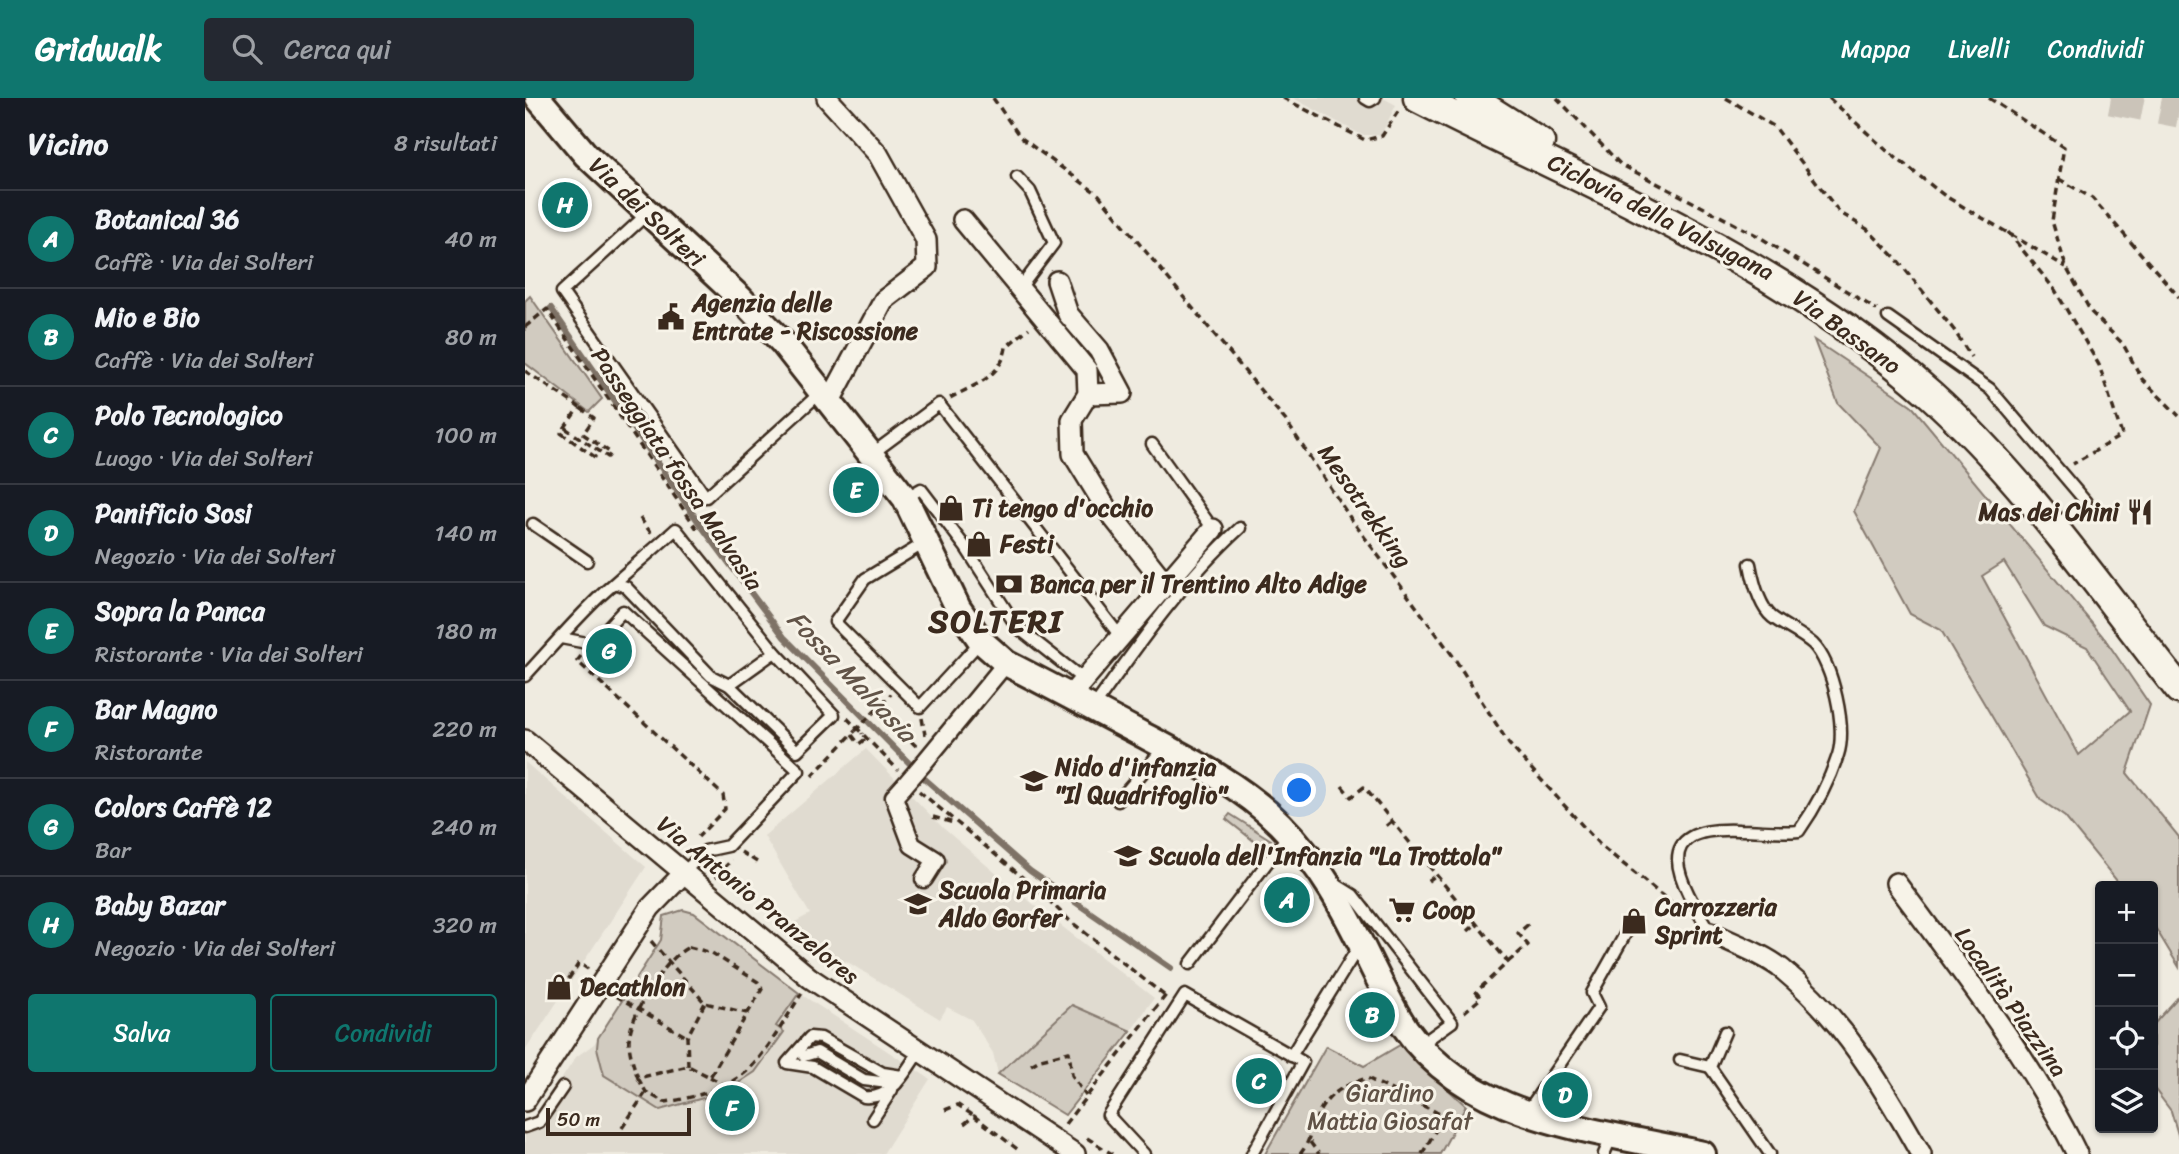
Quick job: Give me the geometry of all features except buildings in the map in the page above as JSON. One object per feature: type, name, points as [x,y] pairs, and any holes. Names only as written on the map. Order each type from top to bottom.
[{"type":"main road","points":[[1470,98],[1570,162],[1683,228]]},
{"type":"main road","name":"Via Bassano","points":[[1411,103],[1683,228],[1817,307],[1895,364],[1984,448],[2179,689]]},
{"type":"street","name":"Via dei Solteri","points":[[538,98],[586,155],[762,320],[826,396],[905,498],[958,608],[981,641],[1006,663],[1077,688],[1093,708],[1208,771],[1264,811],[1289,834],[1327,880],[1362,942],[1397,1014],[1420,1045],[1464,1084],[1484,1097],[1608,1144],[1703,1154]]},
{"type":"street","points":[[826,396],[884,300],[927,267],[926,240],[878,154],[827,98]]},
{"type":"street","points":[[963,220],[1087,370],[1088,394],[1072,420],[1073,454],[1108,511],[1165,583]]},
{"type":"street","points":[[1057,281],[1067,314],[1099,349],[1122,393],[1088,394]]},
{"type":"street","points":[[1077,688],[1165,583],[1197,551],[1213,529]]},
{"type":"street","points":[[924,879],[936,860],[912,845],[894,797],[1006,663]]},
{"type":"street","name":"Via Antonio Pranzelores","points":[[525,740],[689,868],[810,978],[1066,1149]]},
{"type":"street","points":[[525,1101],[650,908],[689,868]]},
{"type":"street","name":"Località Piazzina","points":[[1896,883],[1999,1022],[2056,1111],[2077,1154]]},
{"type":"street","points":[[1710,932],[1780,967],[1825,1012],[1872,1068],[1921,1154]]},
{"type":"lane","points":[[1365,98],[1375,98]]},
{"type":"lane","points":[[1017,177],[1030,191],[1054,243],[1020,288]]},
{"type":"lane","points":[[647,213],[562,292],[706,497],[826,396]]},
{"type":"lane","points":[[1888,317],[1990,388],[2086,502],[2052,529]]},
{"type":"lane","points":[[872,454],[939,404],[1120,636]]},
{"type":"lane","points":[[1152,444],[1213,529]]},
{"type":"lane","points":[[905,498],[921,489],[966,548],[1017,627],[1077,688]]},
{"type":"lane","points":[[533,524],[587,561]]},
{"type":"lane","points":[[1093,708],[1156,621],[1214,552],[1240,528]]},
{"type":"lane","points":[[525,676],[615,583],[676,529],[775,652],[834,715],[797,751],[729,685],[711,677],[626,587],[615,583]]},
{"type":"lane","points":[[927,541],[865,579],[835,622],[921,707],[981,641]]},
{"type":"lane","points":[[1710,932],[1683,888],[1676,858],[1682,846],[1698,832],[1799,831],[1817,806],[1839,752],[1838,704],[1830,668],[1812,643],[1770,616],[1753,582],[1750,564]]},
{"type":"lane","points":[[561,638],[592,644],[623,611],[799,772],[728,846],[705,851],[689,868]]},
{"type":"lane","points":[[729,685],[775,652]]},
{"type":"lane","points":[[1118,801],[1156,757]]},
{"type":"lane","points":[[1190,964],[1289,834]]},
{"type":"lane","points":[[1327,880],[1353,895],[1452,1022],[1420,1045]]},
{"type":"lane","points":[[1527,1113],[1599,1007],[1592,993],[1627,931]]},
{"type":"lane","points":[[1291,1056],[1362,942]]},
{"type":"lane","points":[[1144,1154],[1108,1115],[1185,995],[1303,1062],[1252,1154]]},
{"type":"lane","points":[[1710,1067],[1725,1032]]},
{"type":"lane","points":[[810,1037],[821,1038],[899,1080],[881,1095],[864,1097],[813,1067],[787,1063],[810,1037]]},
{"type":"lane","points":[[873,1119],[919,1050]]},
{"type":"lane","points":[[804,1056],[817,1052],[864,1080],[899,1080]]},
{"type":"lane","points":[[1680,1060],[1710,1067],[1770,1154]]},
{"type":"lane","points":[[525,1127],[539,1122],[563,1087]]},
{"type":"path","name":"Mesotrekking","points":[[993,98],[1020,137],[1099,195],[1286,421],[1351,519],[1453,656],[1509,744],[1600,845],[1698,926],[1710,932]]},
{"type":"path","points":[[1283,98],[1365,140],[1382,136],[1393,117],[1411,103]]},
{"type":"path","points":[[1557,98],[1620,164],[1758,236],[1832,279],[1888,317]]},
{"type":"path","points":[[1726,98],[1775,127],[1839,212],[1867,229],[1895,257],[1954,330],[1990,388]]},
{"type":"path","points":[[1829,98],[1886,150],[1945,196],[2066,267]]},
{"type":"path","points":[[1989,98],[2064,147],[2052,221],[2066,267],[2091,312],[2123,344],[2141,379],[2179,416]]},
{"type":"path","points":[[2059,178],[2092,198],[2179,297]]},
{"type":"path","points":[[2008,232],[2055,290],[2099,365],[2122,435],[2061,473]]},
{"type":"path","name":"Passeggiata fossa Malvasia","points":[[525,327],[547,309],[700,533]]},
{"type":"path","points":[[939,404],[991,376],[1004,363],[1006,347],[1044,317]]},
{"type":"path","points":[[525,371],[594,418],[583,434],[611,453],[608,457],[565,428]]},
{"type":"path","points":[[579,407],[561,433],[595,457],[593,461]]},
{"type":"path","points":[[592,644],[576,661],[723,794],[725,809],[684,853],[689,868],[723,886]]},
{"type":"path","points":[[862,733],[864,740],[859,744],[853,733],[898,687]]},
{"type":"path","points":[[877,708],[925,761]]},
{"type":"path","points":[[844,714],[907,783],[1039,891],[1069,920],[1165,996]]},
{"type":"path","points":[[1342,786],[1351,797],[1364,787],[1508,962]]},
{"type":"path","points":[[933,817],[957,824]]},
{"type":"path","points":[[1386,826],[1392,821]]},
{"type":"path","points":[[740,851],[757,862]]},
{"type":"path","points":[[1428,881],[1436,875]]},
{"type":"path","points":[[1452,1022],[1482,998],[1476,992],[1528,945],[1518,933],[1531,922]]},
{"type":"path","points":[[1468,931],[1476,924]]},
{"type":"path","points":[[651,941],[705,1003],[747,1013]]},
{"type":"path","points":[[710,1077],[762,989],[758,982],[712,953],[689,947],[669,960],[639,1009],[629,1041],[638,1078],[646,1092],[664,1102],[678,1101],[724,1084],[753,1066],[804,991]]},
{"type":"path","points":[[571,995],[561,988],[579,963],[585,967]]},
{"type":"path","points":[[1066,1149],[1065,1124],[1190,964]]},
{"type":"path","points":[[616,996],[687,1037]]},
{"type":"path","points":[[688,1066],[687,1037],[705,1003]]},
{"type":"path","points":[[1031,1065],[1041,1059],[1069,1052],[1072,1075],[1087,1096]]},
{"type":"path","points":[[638,1078],[688,1066],[724,1084]]},
{"type":"path","points":[[1300,1154],[1310,1142],[1315,1119],[1327,1099],[1345,1085],[1367,1078],[1468,1127]]},
{"type":"path","points":[[622,1128],[646,1092]]},
{"type":"path","points":[[945,1110],[958,1105],[1021,1152]]},
{"type":"path","points":[[964,1124],[974,1116]]},
{"type":"path","points":[[1422,1154],[1444,1116]]},
{"type":"path","points":[[1055,1117],[1112,1154]]},
{"type":"path","points":[[1310,1142],[1319,1154]]},
{"type":"shaded area","points":[[1293,98],[1383,98],[1396,105],[1381,135],[1362,135]]},
{"type":"shaded area","name":"Scuola Primaria Aldo Gorfer","points":[[866,749],[943,828],[1019,893],[1154,998],[1131,1031],[1072,1005],[998,1074],[993,1053],[972,1020],[947,1007],[940,1019],[846,961],[834,969],[822,963],[780,930],[810,914],[764,836]]},
{"type":"shaded area","points":[[525,762],[646,867],[525,1051]]},
{"type":"shaded area","points":[[683,910],[694,913],[790,987],[930,1079],[883,1154],[525,1154],[525,1134],[576,1057],[594,1044],[657,946],[664,929],[664,916]]},
{"type":"green space","points":[[530,296],[602,399],[589,412],[525,363],[525,301]]},
{"type":"green space","points":[[1814,340],[1911,405],[2105,639],[2150,705],[2127,773],[2179,837],[2179,967],[2158,932],[2158,881],[2117,881],[2065,817],[2041,800],[1941,630],[1910,614],[1854,511],[1881,448],[1838,403]],"holes":[[[2004,562],[2044,626],[2087,647],[2130,711],[2079,755],[1982,576]]]},
{"type":"green space","points":[[1230,814],[1271,840],[1264,849],[1226,819]]},
{"type":"green space","points":[[683,910],[694,913],[799,993],[776,1026],[784,1032],[755,1072],[714,1095],[660,1110],[604,1075],[597,1048],[598,1038],[661,940],[664,916]]},
{"type":"green space","points":[[2179,996],[2179,1138],[2171,1111],[2158,1094],[2158,1019]]},
{"type":"green space","points":[[1072,1005],[1131,1031],[1065,1115],[998,1074]]},
{"type":"green space","name":"Giardino Mattia Giosafat","points":[[1400,1045],[1466,1106],[1440,1154],[1265,1154],[1326,1046],[1364,1066]]},
{"type":"waterway","name":"Fossa Malvasia","points":[[551,308],[702,527],[784,637],[925,779],[1030,871],[1171,968]]},
{"type":"tunnel","points":[[2111,98],[2179,111]]},
{"type":"place","name":"Baby Bazar","points":[[565,205]]},
{"type":"place","name":"Agenzia delle Entrate - Riscossione","points":[[671,317]]},
{"type":"place","name":"Sopra la Panca","points":[[856,490]]},
{"type":"place","name":"Ti tengo d'occhio","points":[[951,508]]},
{"type":"place","name":"Mas dei Chini","points":[[2140,512]]},
{"type":"place","name":"Festi","points":[[979,544]]},
{"type":"place","name":"Banca per il Trentino Alto Adige","points":[[1009,584]]},
{"type":"place","name":"Colors Caffè 12","points":[[609,651]]},
{"type":"place","name":"Nido d'infanzia \"Il Quadrifoglio\"","points":[[1034,781]]},
{"type":"place","name":"Scuola dell'Infanzia \"La Trottola\"","points":[[1128,856]]},
{"type":"place","name":"Botanical 36","points":[[1287,900]]},
{"type":"place","name":"Scuola Primaria Aldo Gorfer","points":[[918,904]]},
{"type":"place","name":"Coop","points":[[1402,910]]},
{"type":"place","name":"Carrozzeria Sprint","points":[[1634,921]]},
{"type":"place","name":"Decathlon","points":[[559,987]]},
{"type":"place","name":"Mio e Bio","points":[[1372,1015]]},
{"type":"place","name":"Polo Tecnologico","points":[[1259,1081]]},
{"type":"place","name":"Panificio Sosi","points":[[1565,1095]]},
{"type":"place","name":"Bar Magno","points":[[732,1108]]},
{"type":"district","name":"SOLTERI","points":[[996,621]]}]
